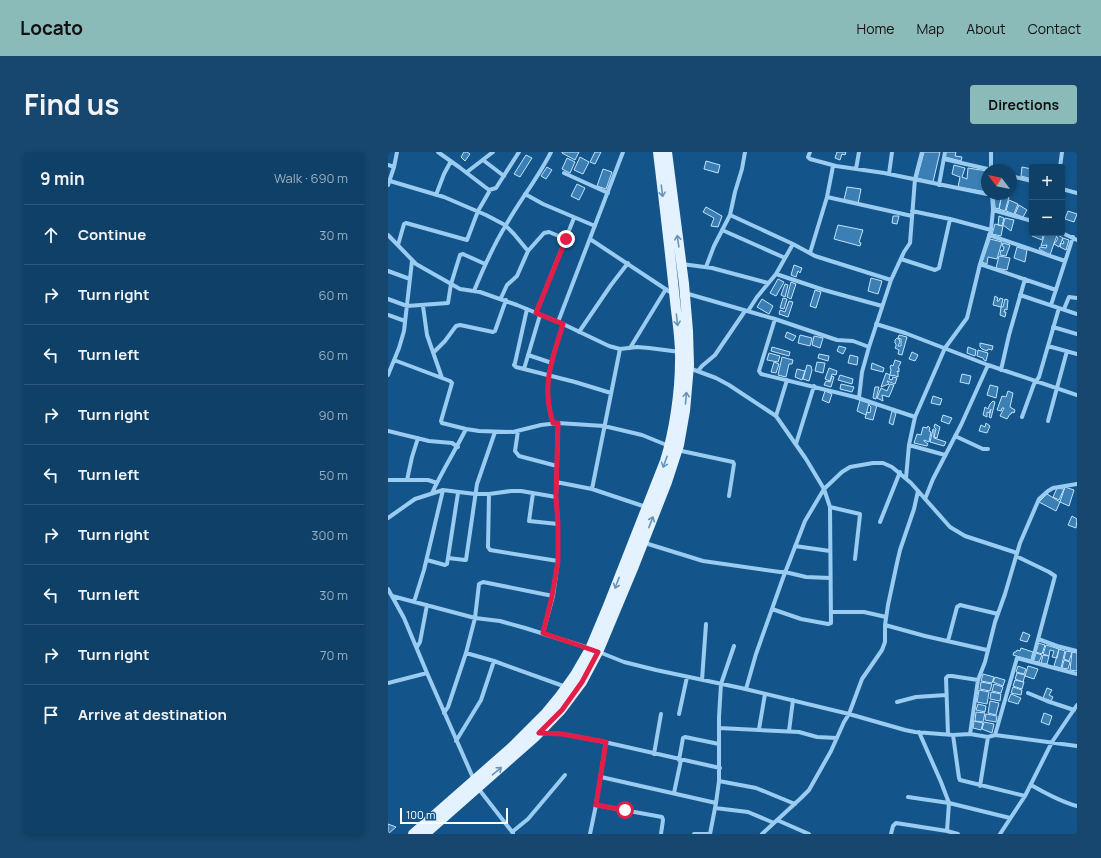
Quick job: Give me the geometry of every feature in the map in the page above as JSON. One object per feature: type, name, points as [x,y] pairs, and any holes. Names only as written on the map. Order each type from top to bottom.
[{"type":"main road","points":[[413,834],[476,784],[508,762],[562,710],[582,682],[608,606],[665,461],[674,448],[680,352],[675,292],[658,152]]},
{"type":"main road","points":[[425,834],[546,713],[594,650],[643,542],[667,482],[674,448],[685,411],[693,370],[688,338],[675,292],[681,264],[668,152]]},
{"type":"street","points":[[397,152],[389,183],[444,197],[478,211],[505,226],[514,234],[528,251]]},
{"type":"street","points":[[438,152],[467,172],[489,190]]},
{"type":"street","points":[[467,172],[493,152]]},
{"type":"street","points":[[489,190],[496,188],[519,152]]},
{"type":"street","points":[[474,291],[485,264],[505,226],[541,171],[551,152]]},
{"type":"street","points":[[558,322],[623,152]]},
{"type":"street","points":[[706,267],[714,246],[730,216],[746,152]]},
{"type":"street","points":[[810,152],[808,157],[810,159],[833,166],[889,174],[981,192]]},
{"type":"street","points":[[856,169],[859,152]]},
{"type":"street","points":[[889,174],[892,152]]},
{"type":"street","points":[[859,398],[862,372],[876,324],[891,280],[910,243],[916,179],[922,152]]},
{"type":"street","points":[[939,185],[945,152]]},
{"type":"street","points":[[991,152],[991,164]]},
{"type":"street","points":[[1060,164],[1062,152]]},
{"type":"street","points":[[944,159],[981,168]]},
{"type":"street","points":[[483,160],[504,176]]},
{"type":"street","points":[[436,195],[451,161]]},
{"type":"street","points":[[388,165],[394,167]]},
{"type":"street","points":[[810,253],[827,197],[833,166]]},
{"type":"street","points":[[564,173],[608,193]]},
{"type":"street","points":[[1017,177],[1029,180]]},
{"type":"street","points":[[398,245],[404,224],[406,223],[467,240],[478,211],[489,190]]},
{"type":"street","points":[[1065,190],[1077,193]]},
{"type":"street","points":[[525,194],[543,204],[595,226]]},
{"type":"street","points":[[827,197],[912,214],[950,219],[990,230]]},
{"type":"street","points":[[906,478],[909,445],[915,417],[945,348],[967,318],[980,264],[989,235],[992,210],[991,200]]},
{"type":"street","points":[[992,210],[1029,220]]},
{"type":"street","points":[[730,216],[793,244],[815,256],[891,280]]},
{"type":"street","points":[[524,369],[538,314],[574,218]]},
{"type":"street","points":[[901,259],[935,270],[939,268],[950,219]]},
{"type":"street","points":[[722,230],[785,258]]},
{"type":"street","points":[[501,298],[507,284],[517,276],[528,251],[544,232],[549,232],[566,239]]},
{"type":"street","points":[[1051,305],[1065,261],[1075,238],[1065,233]]},
{"type":"street","points":[[388,235],[412,261],[460,289],[501,298],[563,324],[609,346],[620,349],[649,348],[680,352]]},
{"type":"street","points":[[989,235],[1065,261]]},
{"type":"street","points":[[590,238],[675,292],[775,319],[837,340],[853,341],[869,347]]},
{"type":"street","points":[[693,370],[702,366],[715,355],[757,297],[776,274],[793,244]]},
{"type":"street","points":[[388,299],[407,306],[448,303],[451,284],[460,255],[463,254],[485,264]]},
{"type":"street","points":[[388,375],[404,331],[412,261]]},
{"type":"street","points":[[579,332],[628,263]]},
{"type":"street","points":[[681,264],[706,267],[768,283]]},
{"type":"street","points":[[980,264],[1056,290]]},
{"type":"street","points":[[388,271],[410,279]]},
{"type":"street","points":[[776,274],[824,290],[882,306]]},
{"type":"street","points":[[1001,370],[1025,279]]},
{"type":"street","points":[[630,348],[675,292]]},
{"type":"street","points":[[1020,295],[1077,314]]},
{"type":"street","points":[[1064,309],[1069,297],[1077,298]]},
{"type":"street","points":[[434,352],[445,341],[456,326],[460,325],[493,332],[495,331],[506,300]]},
{"type":"street","points":[[423,306],[427,335],[442,378]]},
{"type":"street","points":[[1022,417],[1033,386],[1039,377],[1059,308]]},
{"type":"street","points":[[528,309],[514,365],[516,367],[611,393]]},
{"type":"street","points":[[388,315],[405,321]]},
{"type":"street","points":[[775,319],[759,371],[762,374],[859,398],[915,417]]},
{"type":"street","points":[[543,633],[552,596],[558,561],[555,423],[550,416],[547,393],[548,375],[563,324]]},
{"type":"street","points":[[876,324],[905,333],[1001,370],[1077,395]]},
{"type":"street","points":[[1053,327],[1077,334]]},
{"type":"street","points":[[1048,346],[1077,354]]},
{"type":"street","points":[[592,489],[620,349]]},
{"type":"street","points":[[1048,421],[1067,351]]},
{"type":"street","points":[[528,355],[552,362]]},
{"type":"street","points":[[394,360],[450,381],[452,385],[441,422],[479,431],[518,432],[555,423],[604,426],[642,435],[674,448],[733,462],[734,464],[729,496]]},
{"type":"street","points":[[925,499],[933,479],[988,365]]},
{"type":"street","points":[[693,370],[716,378],[729,385],[776,416],[796,444],[824,489],[830,507],[831,623],[828,624],[801,619],[772,609]]},
{"type":"street","points":[[776,416],[787,380]]},
{"type":"street","points":[[796,444],[814,386]]},
{"type":"street","points":[[432,493],[458,447],[466,429]]},
{"type":"street","points":[[388,430],[430,441],[452,443],[458,447]]},
{"type":"street","points":[[448,558],[466,560],[477,484],[495,432]]},
{"type":"street","points":[[518,432],[515,451],[519,456],[556,466]]},
{"type":"street","points":[[955,436],[988,449]]},
{"type":"street","points":[[407,480],[418,438]]},
{"type":"street","points":[[909,445],[945,455]]},
{"type":"street","points":[[746,689],[756,654],[785,572],[806,521],[824,489],[842,472],[850,467],[873,462],[882,463],[900,472],[950,527],[958,533],[1017,555],[1055,576],[1032,662]]},
{"type":"street","points":[[880,522],[900,472]]},
{"type":"street","points":[[388,480],[428,480],[437,483]]},
{"type":"street","points":[[556,482],[592,489],[647,507]]},
{"type":"street","points":[[970,734],[978,680],[1020,543],[1039,498],[1053,488],[1077,484]]},
{"type":"street","points":[[388,518],[415,499],[442,490],[475,494],[521,491],[556,497]]},
{"type":"street","points":[[414,602],[427,560],[442,490]]},
{"type":"street","points":[[764,833],[809,790],[844,722],[850,714],[862,679],[882,650],[885,642],[886,617],[900,550],[914,509],[918,491]]},
{"type":"street","points":[[427,560],[446,565],[448,562],[458,493]]},
{"type":"street","points":[[533,493],[529,520],[558,524]]},
{"type":"street","points":[[489,494],[488,547],[490,550],[558,561]]},
{"type":"street","points":[[830,507],[860,514],[855,559]]},
{"type":"street","points":[[388,513],[394,513]]},
{"type":"street","points":[[643,542],[703,561],[785,572],[806,577],[830,578]]},
{"type":"street","points":[[796,546],[830,551]]},
{"type":"street","points":[[444,713],[448,707],[466,653],[474,618],[479,584],[484,582],[552,596]]},
{"type":"street","points":[[388,590],[404,618],[456,741],[476,784],[512,833],[528,819],[565,775]]},
{"type":"street","points":[[392,596],[474,618],[500,622],[543,633],[624,662],[793,700],[850,714],[905,730],[953,735],[970,734],[988,737],[995,735],[1077,746]]},
{"type":"street","points":[[417,648],[420,642],[427,605]]},
{"type":"street","points":[[948,641],[957,607],[960,605],[998,614]]},
{"type":"street","points":[[831,612],[864,612],[886,617]]},
{"type":"street","points":[[702,680],[706,624]]},
{"type":"street","points":[[885,625],[987,650]]},
{"type":"street","points":[[1038,639],[1077,651]]},
{"type":"street","points":[[694,834],[709,834],[715,808],[720,781],[719,717],[721,684],[734,646]]},
{"type":"street","points":[[466,653],[494,661],[567,687]]},
{"type":"street","points":[[995,735],[1017,658],[1077,674]]},
{"type":"street","points":[[456,741],[481,700],[494,661]]},
{"type":"street","points":[[388,683],[427,673]]},
{"type":"street","points":[[948,734],[946,678],[948,676],[952,676],[978,680]]},
{"type":"street","points":[[679,714],[687,677]]},
{"type":"street","points":[[1028,693],[1074,710]]},
{"type":"street","points":[[759,730],[765,694]]},
{"type":"street","points":[[897,702],[916,697],[946,695]]},
{"type":"street","points":[[788,731],[793,700]]},
{"type":"street","points":[[1000,834],[1025,796],[1052,742],[1077,705]]},
{"type":"street","points":[[654,754],[661,714]]},
{"type":"street","points":[[719,728],[788,731],[799,732],[817,737],[837,738]]},
{"type":"street","points":[[918,732],[949,803],[947,831]]},
{"type":"street","points":[[539,733],[562,734],[606,742],[720,768]]},
{"type":"street","points":[[953,735],[960,780],[1025,796]]},
{"type":"street","points":[[674,793],[683,738],[685,737],[719,744]]},
{"type":"street","points":[[980,786],[988,737]]},
{"type":"street","points":[[590,834],[606,742]]},
{"type":"street","points":[[601,777],[716,803]]},
{"type":"street","points":[[720,781],[756,788],[774,794],[795,804]]},
{"type":"street","points":[[1031,785],[1050,796],[1077,806]]},
{"type":"street","points":[[908,797],[949,803],[1010,818]]},
{"type":"street","points":[[596,805],[662,817],[661,834]]},
{"type":"street","points":[[715,808],[748,812],[809,834]]},
{"type":"street","points":[[891,834],[893,826],[896,823],[939,832],[947,831],[958,834]]},
{"type":"street","points":[[793,834],[794,828]]},
{"type":"building","points":[[464,152],[470,154],[465,161],[461,157]]},
{"type":"building","points":[[562,152],[579,152],[575,160]]},
{"type":"building","points":[[595,152],[601,152],[595,164],[590,162]]},
{"type":"building","points":[[837,152],[846,152],[845,155],[842,154],[840,160],[835,158]]},
{"type":"building","points":[[924,152],[940,152],[933,182],[917,178]]},
{"type":"building","points":[[946,152],[956,152],[955,156],[962,157],[961,161],[945,157]]},
{"type":"building","points":[[526,155],[532,158],[520,177],[514,174]]},
{"type":"building","points":[[580,157],[589,162],[583,174],[574,170]]},
{"type":"building","points":[[567,158],[575,162],[570,173],[562,169]]},
{"type":"building","points":[[706,161],[720,165],[718,173],[704,169]]},
{"type":"building","points":[[954,165],[965,168],[962,177],[967,179],[968,168],[981,170],[981,191],[958,187],[960,177],[952,174]]},
{"type":"building","points":[[547,167],[552,170],[546,179],[541,176]]},
{"type":"building","points":[[1022,167],[1029,168],[1029,178],[1021,176]]},
{"type":"building","points":[[603,169],[612,172],[606,189],[597,186]]},
{"type":"building","points":[[577,184],[585,188],[579,200],[571,196]]},
{"type":"building","points":[[847,187],[861,189],[858,204],[844,200]]},
{"type":"building","points":[[994,200],[1001,200],[999,209],[995,208]]},
{"type":"building","points":[[1001,200],[1008,200],[1005,211],[999,209]]},
{"type":"building","points":[[1009,200],[1018,204],[1014,214],[1006,211]]},
{"type":"building","points":[[1019,205],[1027,210],[1023,217],[1015,214]]},
{"type":"building","points":[[706,207],[722,216],[718,227],[711,226],[714,218],[703,212]]},
{"type":"building","points":[[1068,211],[1077,214],[1074,222],[1065,219]]},
{"type":"building","points":[[893,216],[899,216],[897,224],[892,223]]},
{"type":"building","points":[[999,216],[1004,218],[1002,226],[998,225]]},
{"type":"building","points":[[1005,218],[1014,220],[1011,231],[1003,225]]},
{"type":"building","points":[[995,224],[1003,226],[1001,236],[992,234]]},
{"type":"building","points":[[838,225],[863,230],[859,242],[861,243],[860,246],[834,239]]},
{"type":"building","points":[[1032,236],[1043,236],[1042,240]]},
{"type":"building","points":[[1044,236],[1057,236],[1050,255],[1039,249],[1040,247],[1046,248],[1047,245],[1041,246]]},
{"type":"building","points":[[1060,236],[1063,238],[1059,247],[1054,244],[1058,238],[1056,237]]},
{"type":"building","points":[[1063,238],[1069,240],[1066,250],[1060,247],[1061,243],[1063,244],[1064,242],[1062,240]]},
{"type":"building","points":[[990,239],[1002,242],[997,259],[988,257],[987,264],[982,262]]},
{"type":"building","points":[[1003,243],[1010,245],[1006,256],[1000,255],[1001,250],[1003,251],[1004,247],[1002,246]]},
{"type":"building","points":[[1017,247],[1027,250],[1025,262],[1014,258]]},
{"type":"building","points":[[999,256],[1010,258],[1007,270],[996,268]]},
{"type":"building","points":[[794,265],[802,268],[800,273],[798,271],[796,277],[791,275]]},
{"type":"building","points":[[871,278],[882,281],[878,294],[868,291]]},
{"type":"building","points":[[778,279],[784,282],[776,296],[770,293]]},
{"type":"building","points":[[791,282],[796,284],[791,299],[787,297]]},
{"type":"building","points":[[785,284],[788,285],[785,297],[781,295]]},
{"type":"building","points":[[815,290],[821,292],[816,308],[810,306]]},
{"type":"building","points":[[995,296],[998,298],[997,301],[999,301],[1000,298],[1003,299],[1001,307],[993,305]]},
{"type":"building","points":[[783,298],[787,299],[784,309],[780,308]]},
{"type":"building","points":[[762,299],[773,306],[769,314],[757,307]]},
{"type":"building","points":[[1005,299],[1008,300],[1007,310],[1005,309],[1004,312],[1006,312],[1005,317],[1000,315],[1001,307],[1003,307]]},
{"type":"building","points":[[789,301],[793,302],[788,317],[779,314],[780,310],[785,312]]},
{"type":"building","points":[[787,332],[796,336],[793,341],[785,337]]},
{"type":"building","points":[[800,335],[812,338],[810,346],[798,343]]},
{"type":"building","points":[[899,335],[907,337],[902,355],[898,354],[899,350],[895,348],[895,340],[897,338],[900,342],[898,346],[901,346],[901,339],[898,338]]},
{"type":"building","points":[[814,336],[823,338],[820,348],[812,345]]},
{"type":"building","points":[[980,343],[993,346],[992,350],[988,349],[987,351],[982,349],[980,347]]},
{"type":"building","points":[[839,346],[846,348],[843,354],[837,351]]},
{"type":"building","points":[[772,347],[790,352],[789,356],[771,351]]},
{"type":"building","points":[[968,347],[976,350],[975,356],[967,353]]},
{"type":"building","points":[[978,350],[988,353],[986,361],[977,356]]},
{"type":"building","points":[[912,352],[918,355],[915,361],[909,359]]},
{"type":"building","points":[[769,353],[780,356],[778,362],[767,360]]},
{"type":"building","points":[[819,354],[829,356],[828,361],[818,358]]},
{"type":"building","points":[[850,355],[858,357],[857,365],[848,363]]},
{"type":"building","points":[[782,357],[793,360],[792,364],[789,364],[786,377],[778,375]]},
{"type":"building","points":[[895,360],[901,362],[898,368],[899,372],[897,371],[898,377],[890,375],[890,367],[891,365],[893,366]]},
{"type":"building","points":[[774,362],[779,364],[776,373],[771,372]]},
{"type":"building","points":[[817,362],[825,363],[823,373],[815,371]]},
{"type":"building","points":[[872,363],[884,368],[883,372],[871,369]]},
{"type":"building","points":[[807,365],[811,366],[812,370],[809,381],[803,379]]},
{"type":"building","points":[[829,368],[837,371],[836,375],[832,374],[830,381],[825,379]]},
{"type":"building","points":[[797,369],[805,371],[802,380],[795,377]]},
{"type":"building","points":[[886,373],[890,375],[889,379],[892,380],[893,377],[897,378],[895,384],[887,381],[889,384],[881,387]]},
{"type":"building","points":[[962,374],[971,376],[969,384],[960,382]]},
{"type":"building","points":[[840,375],[853,379],[852,384],[838,380]]},
{"type":"building","points":[[832,376],[834,377],[831,387],[824,385],[826,381],[830,382]]},
{"type":"building","points":[[841,384],[854,387],[852,392],[840,389]]},
{"type":"building","points":[[890,384],[894,385],[889,397],[882,395],[883,401],[877,398],[881,388],[887,391]]},
{"type":"building","points":[[990,385],[998,387],[996,398],[987,395]]},
{"type":"building","points":[[875,387],[879,387],[876,399],[873,398]]},
{"type":"building","points":[[825,391],[832,394],[829,403],[822,400]]},
{"type":"building","points":[[1008,391],[1013,393],[1010,407],[1015,410],[1014,413],[1012,412],[1007,419],[1000,416],[1004,408],[1002,408],[1001,411],[997,410],[1002,396],[1006,397]]},
{"type":"building","points":[[933,396],[942,399],[940,405],[931,403]]},
{"type":"building","points":[[860,400],[869,403],[866,415],[857,411]]},
{"type":"building","points":[[993,401],[995,402],[991,418],[989,417],[991,409],[989,413],[987,412],[987,417],[983,415],[985,407],[988,409]]},
{"type":"building","points":[[870,403],[877,405],[873,420],[865,418],[867,412],[870,413]]},
{"type":"building","points":[[892,411],[896,413],[893,425],[889,423]]},
{"type":"building","points":[[943,415],[952,418],[949,424],[941,421]]},
{"type":"building","points":[[986,423],[990,426],[987,433],[979,431],[981,425],[985,427]]},
{"type":"building","points":[[935,424],[940,427],[937,438],[934,437],[936,429],[934,427]]},
{"type":"building","points":[[928,426],[930,428],[929,431],[931,432],[929,442],[924,440],[928,444],[927,446],[914,443],[917,434],[921,435],[923,427],[927,428]]},
{"type":"building","points":[[933,429],[934,438],[946,442],[944,446],[930,442]]},
{"type":"building","points":[[1065,487],[1074,490],[1069,506],[1060,502]]},
{"type":"building","points":[[1057,488],[1064,489],[1059,500],[1053,497]]},
{"type":"building","points":[[1047,494],[1060,502],[1056,511],[1039,502]]},
{"type":"building","points":[[1072,516],[1077,519],[1076,528],[1068,525]]},
{"type":"building","points":[[1023,632],[1030,635],[1027,642],[1020,640]]},
{"type":"building","points":[[1038,643],[1045,645],[1042,654],[1036,652]]},
{"type":"building","points":[[1046,645],[1059,649],[1057,658],[1052,657],[1054,651],[1050,650],[1049,656],[1043,654]]},
{"type":"building","points":[[1021,648],[1033,652],[1031,660],[1013,655],[1017,650],[1020,651]]},
{"type":"building","points":[[1059,649],[1065,651],[1061,668],[1054,666]]},
{"type":"building","points":[[1066,651],[1072,652],[1069,661],[1064,659]]},
{"type":"building","points":[[1072,652],[1077,653],[1077,671],[1070,670]]},
{"type":"building","points":[[1036,653],[1042,655],[1039,662],[1033,661]]},
{"type":"building","points":[[1043,655],[1049,656],[1047,664],[1041,663]]},
{"type":"building","points":[[1064,660],[1070,662],[1068,669],[1062,668]]},
{"type":"building","points":[[1018,666],[1026,669],[1024,674],[1016,672]]},
{"type":"building","points":[[1028,666],[1038,669],[1034,679],[1025,676]]},
{"type":"building","points":[[1017,673],[1025,675],[1023,682],[1015,679]]},
{"type":"building","points":[[983,674],[994,677],[992,683],[981,681]]},
{"type":"building","points":[[995,677],[1005,680],[1003,686],[993,682]]},
{"type":"building","points":[[1015,680],[1024,682],[1022,689],[1013,686]]},
{"type":"building","points":[[981,682],[992,684],[990,691],[980,689]]},
{"type":"building","points":[[994,684],[1003,687],[1001,693],[992,691]]},
{"type":"building","points":[[1013,687],[1022,690],[1021,695],[1011,693]]},
{"type":"building","points":[[1047,688],[1052,690],[1049,695],[1053,697],[1051,701],[1043,698]]},
{"type":"building","points":[[979,690],[989,692],[987,704],[977,702]]},
{"type":"building","points":[[991,692],[1001,694],[1000,701],[990,699]]},
{"type":"building","points":[[1011,694],[1021,698],[1018,704],[1008,701]]},
{"type":"building","points":[[990,701],[999,703],[996,715],[988,713]]},
{"type":"building","points":[[978,704],[986,706],[985,712],[976,710]]},
{"type":"building","points":[[976,712],[985,713],[983,722],[975,721]]},
{"type":"building","points":[[1044,713],[1052,716],[1049,725],[1041,722]]},
{"type":"building","points":[[986,714],[997,716],[996,722],[985,720]]},
{"type":"building","points":[[974,721],[983,723],[981,730],[973,728]]},
{"type":"building","points":[[984,722],[994,724],[992,733],[982,729]]},
{"type":"building","points":[[388,824],[396,827],[388,834]]},
{"type":"route","points":[[566,239],[536,313],[563,324],[548,375],[547,387],[550,416],[553,423],[558,423],[556,497],[558,561],[552,596],[543,633],[598,652],[582,682],[562,710],[539,733],[556,733],[606,742],[596,805],[625,810]]}]
